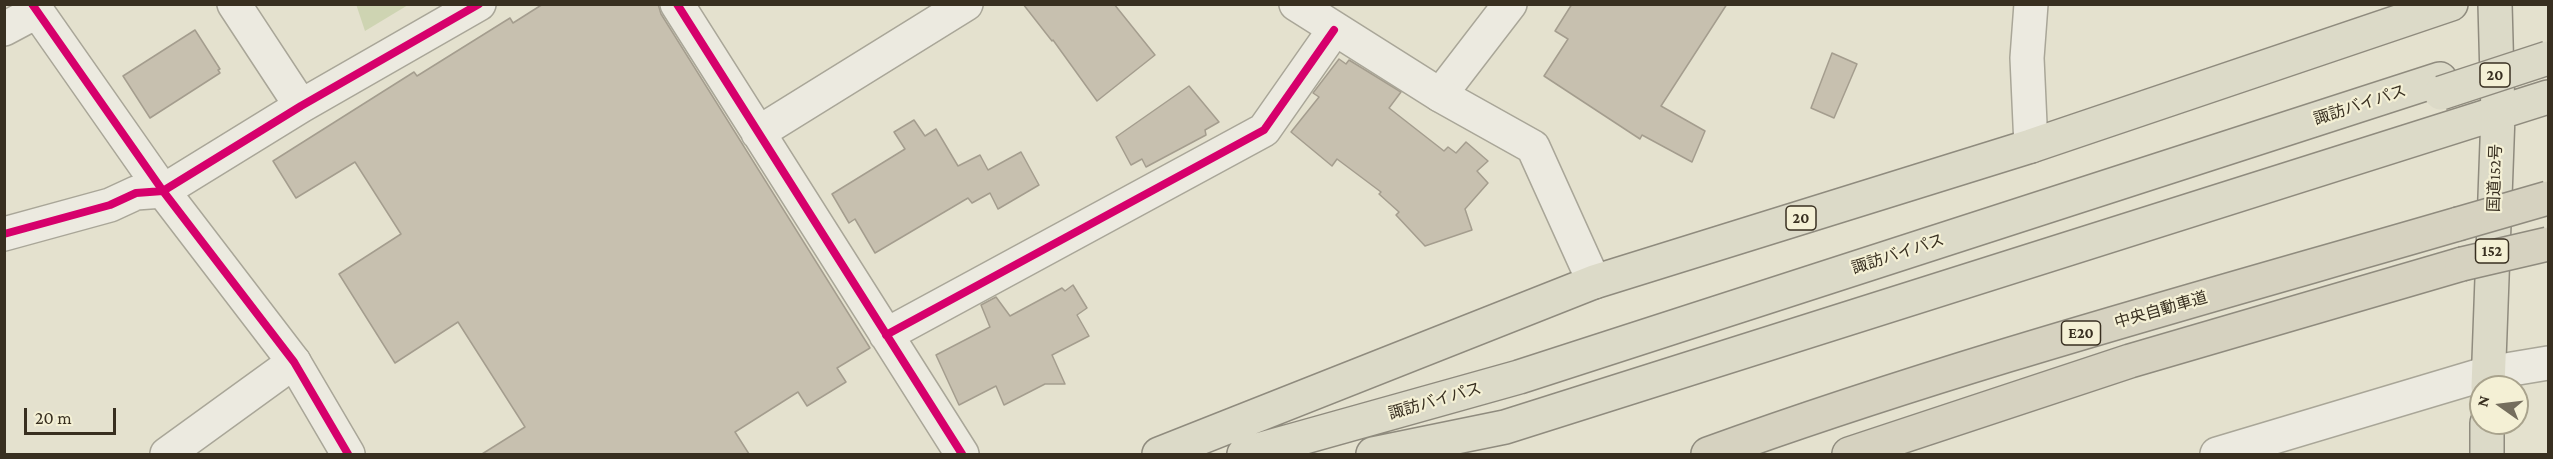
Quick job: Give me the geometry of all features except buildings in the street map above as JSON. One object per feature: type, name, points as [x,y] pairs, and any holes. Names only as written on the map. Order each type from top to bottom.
[{"type":"highway","name":"20","points":[[1159,454],[1594,282],[2031,146],[2451,4]]},
{"type":"highway","name":"国道152号","points":[[2488,375],[2498,115],[2495,4]]},
{"type":"highway","name":"諏訪バイパス","points":[[1296,454],[1521,390],[2441,86],[2548,48]]},
{"type":"highway","name":"諏訪バイパス","points":[[1244,454],[1519,377],[2441,86]]},
{"type":"highway","name":"20","points":[[1373,454],[1505,427],[2498,115],[2548,97]]},
{"type":"highway","name":"中央自動車道","points":[[1708,454],[1800,421],[2057,340],[2548,198]]},
{"type":"highway","name":"E20","points":[[1849,454],[2130,361],[2462,264],[2548,244]]},
{"type":"highway","points":[[2487,435],[2487,454]]},
{"type":"street","points":[[234,4],[301,106]]},
{"type":"street","points":[[4,234],[110,206],[136,193],[163,191],[301,106],[479,4]]},
{"type":"street","points":[[677,4],[962,454]]},
{"type":"street","points":[[758,133],[966,4]]},
{"type":"street","points":[[1296,4],[1440,95],[1533,147],[1594,282]]},
{"type":"street","points":[[1440,95],[1510,4]]},
{"type":"street","points":[[2031,4],[2027,58],[2031,146]]},
{"type":"street","points":[[4,29],[34,8],[163,191],[294,362],[348,454]]},
{"type":"street","points":[[886,335],[1264,130],[1334,30]]},
{"type":"street","points":[[168,454],[294,362]]},
{"type":"street","points":[[2506,375],[2548,363]]},
{"type":"street","points":[[2217,454],[2469,385]]},
{"type":"green space","points":[[356,4],[408,4],[408,5],[365,31]]},
{"type":"cycle path","points":[[32,4],[163,191],[294,362],[348,454]]},
{"type":"cycle path","points":[[4,234],[110,205],[136,193],[163,191],[301,106],[479,4]]},
{"type":"cycle path","points":[[677,4],[962,454]]},
{"type":"cycle path","points":[[886,335],[1264,130],[1334,30]]}]
